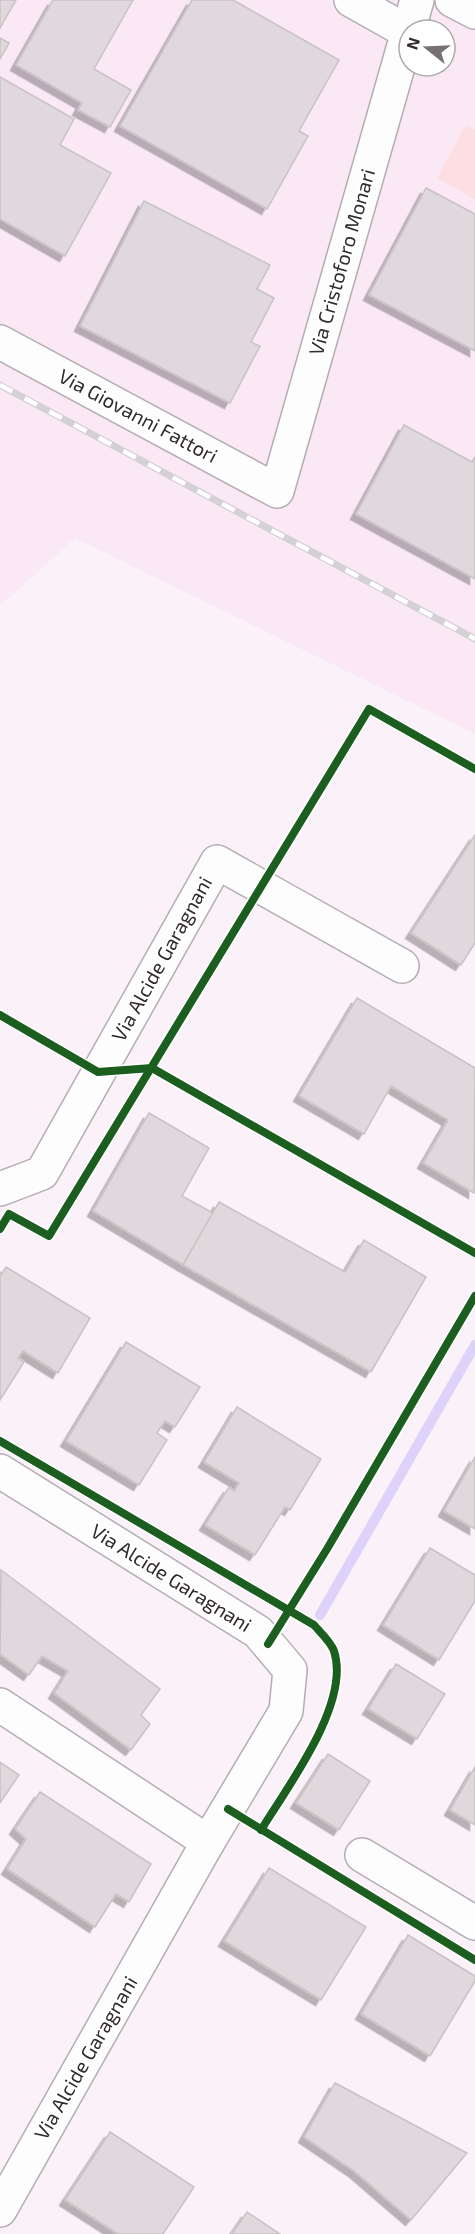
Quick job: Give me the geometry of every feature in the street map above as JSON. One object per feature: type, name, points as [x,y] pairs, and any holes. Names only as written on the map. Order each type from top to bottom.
[{"type":"street","points":[[351,0],[397,26]]},
{"type":"street","name":"Via Cristoforo Monari","points":[[412,18],[417,0]]},
{"type":"street","points":[[452,0],[475,12]]},
{"type":"street","name":"Via Cristoforo Monari","points":[[277,491],[397,71]]},
{"type":"street","name":"Via Giovanni Fattori","points":[[0,342],[277,491]]},
{"type":"street","name":"Via Alcide Garagnani","points":[[0,1189],[42,1173],[217,862],[402,966]]},
{"type":"street","name":"Via Alcide Garagnani","points":[[0,1471],[258,1632],[290,1670],[286,1711],[208,1842],[0,2210]]},
{"type":"street","points":[[0,1705],[208,1842]]},
{"type":"street","points":[[362,1855],[475,1923]]},
{"type":"shaded area","points":[[0,0],[475,0],[475,734],[75,538],[0,606]]},
{"type":"shaded area","points":[[466,125],[475,130],[475,199],[437,178]]},
{"type":"building","points":[[0,0],[16,0],[0,28]]},
{"type":"building","points":[[53,0],[133,0],[94,69],[131,90],[110,127],[78,110],[82,103],[16,65]]},
{"type":"building","points":[[192,0],[233,0],[339,60],[299,131],[308,136],[267,209],[120,126]]},
{"type":"building","points":[[0,38],[9,43],[0,59]]},
{"type":"building","points":[[0,77],[74,119],[60,145],[111,173],[65,256],[0,219]]},
{"type":"building","points":[[426,188],[475,214],[475,351],[369,295]]},
{"type":"building","points":[[144,201],[270,265],[257,289],[274,298],[251,342],[260,346],[230,403],[80,326]]},
{"type":"building","points":[[404,425],[472,462],[475,457],[475,579],[356,514]]},
{"type":"building","points":[[475,835],[475,943],[461,965],[411,933]]},
{"type":"building","points":[[357,998],[475,1068],[474,1193],[423,1163],[448,1120],[391,1086],[364,1134],[299,1096]]},
{"type":"building","points":[[149,1113],[209,1148],[182,1196],[213,1213],[183,1265],[93,1211]]},
{"type":"building","points":[[219,1202],[345,1272],[364,1240],[426,1277],[371,1372],[183,1265]]},
{"type":"building","points":[[6,1267],[90,1318],[58,1373],[23,1351],[18,1358],[24,1362],[0,1400],[0,1276]]},
{"type":"building","points":[[126,1342],[200,1387],[175,1427],[165,1421],[157,1433],[167,1440],[139,1485],[66,1441]]},
{"type":"building","points":[[237,1407],[321,1459],[290,1510],[285,1507],[255,1555],[205,1525],[229,1487],[234,1491],[239,1483],[204,1462]]},
{"type":"building","points":[[475,1457],[475,1529],[444,1511]]},
{"type":"building","points":[[430,1548],[475,1575],[475,1601],[439,1660],[383,1625]]},
{"type":"building","points":[[1,1570],[160,1689],[141,1715],[150,1724],[131,1750],[54,1693],[68,1671],[42,1656],[29,1675],[0,1654]]},
{"type":"building","points":[[396,1664],[445,1694],[417,1739],[368,1709]]},
{"type":"building","points":[[328,1754],[370,1781],[339,1830],[296,1803]]},
{"type":"building","points":[[0,1762],[19,1775],[0,1803]]},
{"type":"building","points":[[475,1767],[475,1825],[450,1810]]},
{"type":"building","points":[[40,1792],[151,1864],[129,1902],[116,1894],[95,1927],[7,1869],[26,1839],[15,1829]]},
{"type":"building","points":[[269,1868],[366,1927],[321,2000],[224,1941]]},
{"type":"building","points":[[408,1935],[475,1976],[475,1981],[430,2056],[361,2014]]},
{"type":"building","points":[[335,2083],[467,2153],[411,2220],[354,2171],[304,2137]]},
{"type":"building","points":[[110,2132],[194,2187],[163,2234],[118,2234],[65,2200]]},
{"type":"building","points":[[247,2212],[280,2234],[232,2234]]},
{"type":"waterway","points":[[320,1615],[475,1345]]},
{"type":"railway","points":[[0,385],[475,639]]},
{"type":"cycle path","points":[[0,1229],[9,1214],[49,1236],[369,709],[475,769]]},
{"type":"cycle path","points":[[0,1015],[98,1072],[152,1068],[475,1253]]},
{"type":"cycle path","points":[[268,1644],[327,1549],[475,1296]]},
{"type":"cycle path","points":[[0,1441],[314,1625],[330,1644],[334,1651],[337,1672],[334,1695],[314,1744],[261,1830]]},
{"type":"cycle path","points":[[228,1809],[475,1960]]}]
